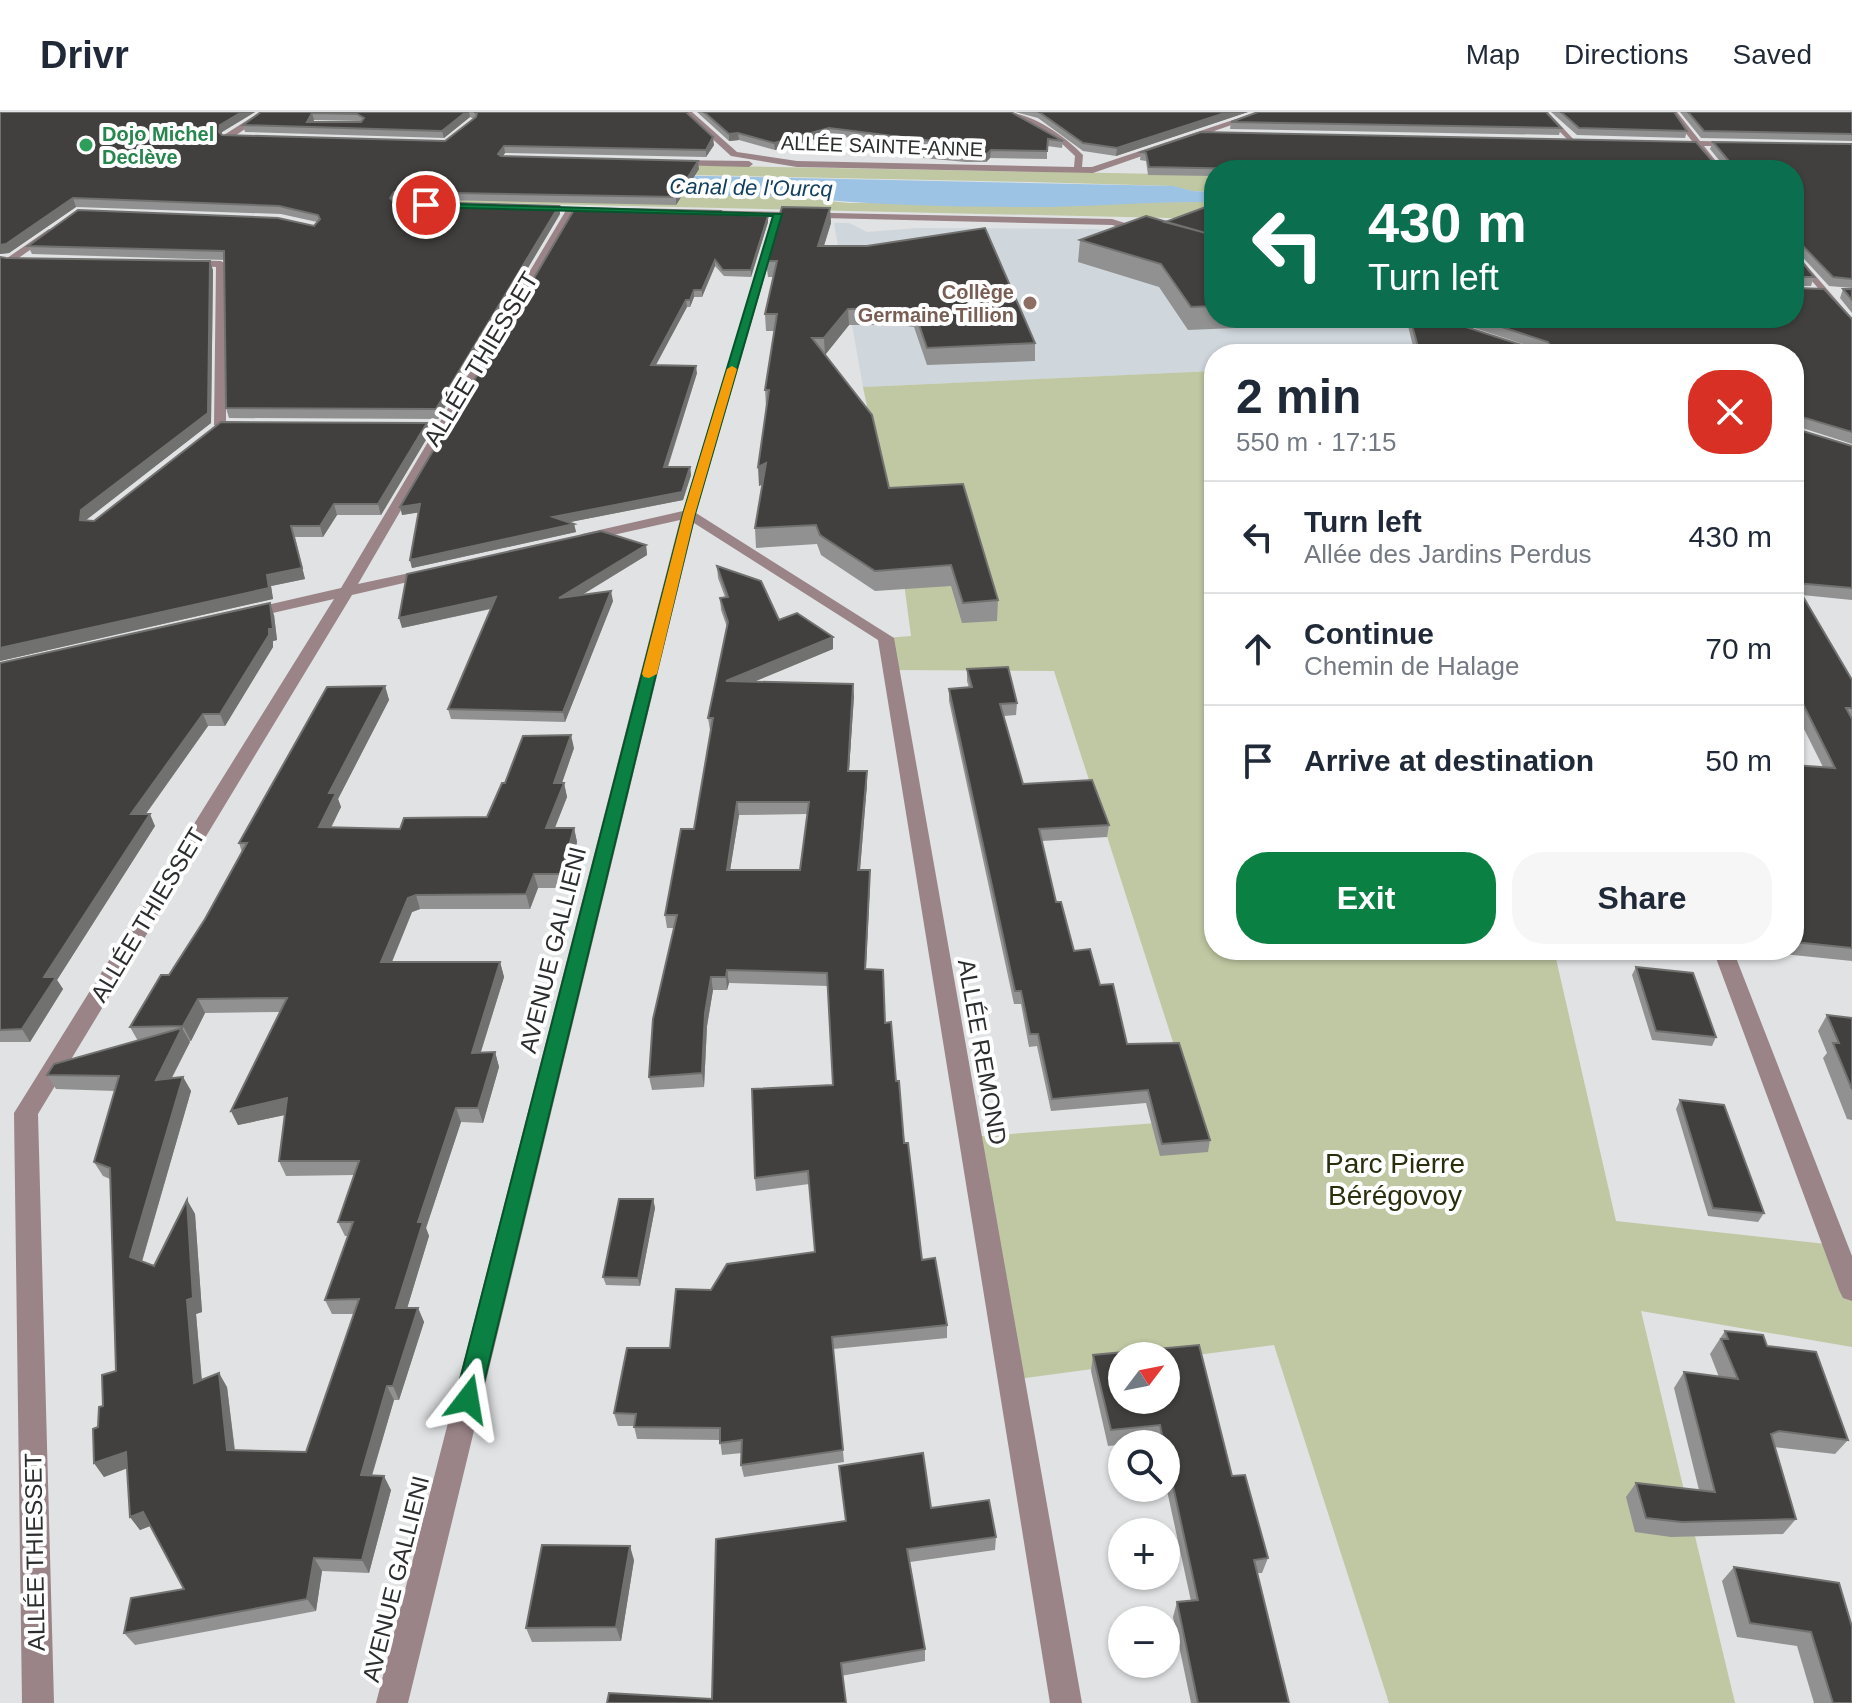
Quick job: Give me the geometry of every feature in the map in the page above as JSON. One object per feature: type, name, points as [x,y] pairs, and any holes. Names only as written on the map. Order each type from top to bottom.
[{"type":"street","points":[[265,112],[227,137],[265,140]]},
{"type":"street","name":"ALLÉE SAINTE-ANNE","points":[[687,112],[734,154],[797,164],[1093,170],[1200,134]]},
{"type":"street","points":[[1008,112],[1061,138],[1079,155],[1078,169]]},
{"type":"street","points":[[1200,134],[1265,112]]},
{"type":"street","points":[[1544,112],[1574,141]]},
{"type":"street","points":[[1673,112],[1711,160]]},
{"type":"street","points":[[1200,134],[1231,135]]},
{"type":"street","points":[[1559,141],[1590,141]]},
{"type":"street","points":[[1668,143],[1745,144]]},
{"type":"street","points":[[660,162],[797,164]]},
{"type":"street","points":[[551,209],[586,209]]},
{"type":"street","name":"ALLÉE THIESSET","points":[[38,1703],[26,1113],[346,592],[571,209]]},
{"type":"street","points":[[682,212],[1124,224],[1154,233]]},
{"type":"street","name":"AVENUE GALLIENI","points":[[392,1703],[689,514],[778,214]]},
{"type":"street","points":[[0,268],[6,259],[67,220]]},
{"type":"street","points":[[6,259],[32,260]]},
{"type":"street","points":[[174,263],[221,264],[214,429],[250,425]]},
{"type":"street","points":[[1804,266],[1852,325]]},
{"type":"street","points":[[1810,292],[1839,292]]},
{"type":"street","points":[[427,426],[441,426]]},
{"type":"street","points":[[563,542],[689,514]]},
{"type":"street","name":"ALLÉE REMOND","points":[[689,514],[886,638],[1066,1703]]},
{"type":"street","points":[[226,618],[444,569]]},
{"type":"street","points":[[1727,960],[1850,1281]]},
{"type":"shaded area","name":"Collège Germaine Tillion","points":[[834,223],[849,223],[867,232],[917,228],[1097,229],[1127,234],[1204,308],[1204,328],[1409,328],[1413,344],[1204,344],[1204,371],[863,387]]},
{"type":"green space","points":[[179,156],[1204,175],[1204,192],[1172,186],[1031,182],[166,164]]},
{"type":"green space","points":[[0,180],[793,197],[848,203],[1204,202],[1204,219],[0,192]]},
{"type":"green space","name":"Parc Pierre Bérégovoy","points":[[1204,371],[1204,960],[1556,960],[1616,1221],[1835,1245],[1852,1290],[1852,1347],[1641,1311],[1735,1703],[1389,1703],[1274,1345],[1180,1357],[1180,1342],[1108,1342],[1108,1367],[1010,1380],[970,1137],[1198,1120],[1054,671],[891,670],[886,638],[911,636],[904,583],[863,387]]},
{"type":"water","name":"Canal de l'Ourcq","points":[[0,161],[1173,186],[1204,192],[1204,202],[971,207],[793,197],[0,180]]},
{"type":"building","points":[[0,112],[242,112],[220,125],[222,135],[445,141],[476,117],[477,113],[474,112],[686,112],[713,137],[706,150],[504,146],[498,154],[698,161],[676,197],[394,192],[390,198],[393,201],[559,206],[436,409],[226,408],[224,251],[28,246],[78,210],[278,218],[314,226],[320,219],[318,215],[279,206],[73,198],[6,244],[0,245]]},
{"type":"building","points":[[261,112],[466,112],[442,131],[243,125]],"holes":[[[312,113],[357,114],[364,118],[361,122],[307,122]]]},
{"type":"building","points":[[704,112],[1011,112],[1063,141],[1048,139],[1047,151],[991,150],[986,155],[966,154],[923,150],[933,141],[829,128],[774,143],[738,133],[729,134]]},
{"type":"building","points":[[1039,112],[1228,112],[1117,148],[1083,143]]},
{"type":"building","points":[[1258,112],[1546,112],[1561,128],[1231,122]]},
{"type":"building","points":[[1561,112],[1674,112],[1687,131],[1579,128]]},
{"type":"building","points":[[1688,112],[1852,112],[1852,134],[1704,131]]},
{"type":"building","points":[[1201,132],[1696,142],[1712,160],[1204,160],[1204,168],[1149,167],[1146,153],[1141,152]]},
{"type":"building","points":[[1713,142],[1852,144],[1852,279],[1833,277],[1804,247],[1804,160],[1728,160]]},
{"type":"building","points":[[782,207],[830,208],[818,246],[867,246],[985,228],[1035,343],[927,348],[914,310],[899,308],[848,309],[824,338],[812,338],[872,415],[889,488],[963,484],[998,600],[963,603],[951,565],[875,571],[820,535],[816,525],[755,528],[766,463],[758,467],[769,390],[765,390],[777,314],[765,314],[777,261],[766,261]]},
{"type":"building","points":[[575,208],[721,211],[720,214],[768,216],[751,270],[723,270],[715,260],[702,290],[694,290],[690,300],[686,300],[651,365],[696,366],[664,467],[690,467],[682,492],[553,517],[574,524],[410,560],[420,504],[400,507]]},
{"type":"building","points":[[1204,208],[1204,232],[1165,222]]},
{"type":"building","points":[[1146,216],[1204,232],[1204,306],[1191,307],[1161,264],[1080,240]]},
{"type":"building","points":[[0,257],[210,261],[208,413],[81,510],[80,520],[94,521],[221,422],[427,423],[378,504],[334,504],[320,526],[291,526],[302,568],[267,575],[269,588],[0,648]]},
{"type":"building","points":[[1804,264],[1814,277],[1804,277]]},
{"type":"building","points":[[1804,288],[1824,289],[1852,319],[1852,432],[1804,418],[1804,344],[1548,342],[1505,328],[1804,328]]},
{"type":"building","points":[[1843,289],[1852,289],[1852,300]]},
{"type":"building","points":[[1413,328],[1469,328],[1519,344],[1417,344]]},
{"type":"building","points":[[1804,431],[1852,446],[1852,588],[1804,584]]},
{"type":"building","points":[[601,531],[646,545],[559,598],[611,591],[563,712],[448,709],[496,597],[399,618],[407,574]]},
{"type":"building","points":[[717,566],[761,581],[779,620],[797,613],[833,637],[726,681],[853,684],[848,771],[867,771],[858,870],[870,870],[865,969],[883,970],[885,1023],[891,1022],[904,1143],[908,1143],[922,1260],[935,1258],[947,1325],[832,1337],[843,1450],[741,1465],[742,1440],[720,1443],[720,1428],[634,1427],[636,1414],[614,1413],[627,1348],[670,1348],[676,1289],[711,1290],[727,1264],[815,1252],[808,1171],[755,1178],[752,1089],[833,1085],[827,973],[727,970],[726,977],[711,977],[705,1013],[702,1073],[649,1077],[653,1019],[677,915],[665,915],[681,829],[694,829],[713,718],[708,718],[728,622],[720,598],[728,597]],"holes":[[[737,802],[809,802],[800,870],[727,870]]]},
{"type":"building","points":[[1804,598],[1852,680],[1852,708],[1846,708],[1852,719],[1852,948],[1804,943],[1804,766],[1835,768],[1804,706]]},
{"type":"building","points":[[270,603],[273,629],[269,629],[269,635],[220,714],[203,714],[131,814],[150,814],[44,977],[56,977],[22,1029],[0,1030],[0,663]]},
{"type":"building","points":[[1008,667],[1017,703],[1000,704],[1023,784],[1092,780],[1109,825],[1039,829],[1056,902],[1061,902],[1074,951],[1090,949],[1100,985],[1113,984],[1127,1044],[1179,1043],[1210,1140],[1162,1144],[1148,1090],[1052,1099],[1038,1034],[1030,1034],[1021,991],[1015,991],[949,689],[972,687],[967,669]]},
{"type":"building","points":[[385,686],[329,793],[336,793],[319,827],[400,829],[404,818],[487,817],[502,783],[505,783],[523,736],[571,735],[554,783],[564,783],[546,828],[574,828],[561,874],[534,874],[526,894],[416,895],[408,898],[381,962],[500,962],[472,1053],[495,1052],[478,1108],[456,1108],[418,1222],[423,1222],[396,1308],[418,1308],[393,1386],[387,1386],[361,1475],[384,1476],[362,1560],[314,1558],[307,1599],[124,1633],[131,1598],[184,1589],[143,1512],[130,1517],[126,1452],[94,1463],[93,1429],[98,1427],[99,1407],[103,1406],[102,1375],[116,1371],[110,1168],[94,1162],[119,1076],[47,1075],[54,1064],[182,1028],[156,1080],[183,1077],[130,1257],[154,1266],[187,1200],[193,1298],[187,1300],[194,1383],[219,1373],[227,1450],[306,1452],[359,1299],[325,1300],[353,1222],[338,1222],[359,1161],[279,1161],[287,1098],[231,1111],[287,998],[198,999],[183,1026],[130,1027],[161,975],[169,975],[205,919],[247,843],[239,843],[327,687]]},
{"type":"building","points":[[1636,967],[1693,973],[1716,1037],[1656,1031]]},
{"type":"building","points":[[1827,1015],[1852,1018],[1852,1089],[1833,1043],[1839,1043]]},
{"type":"building","points":[[1680,1100],[1724,1105],[1764,1213],[1713,1208]]},
{"type":"building","points":[[619,1199],[653,1199],[638,1278],[603,1277]]},
{"type":"building","points":[[1725,1331],[1763,1335],[1767,1346],[1816,1352],[1848,1440],[1779,1431],[1771,1434],[1796,1519],[1682,1522],[1646,1518],[1636,1483],[1715,1492],[1684,1372],[1738,1379],[1721,1339],[1728,1339]]},
{"type":"building","points":[[1199,1345],[1232,1476],[1245,1475],[1268,1558],[1254,1560],[1289,1703],[1198,1703],[1177,1602],[1198,1600],[1177,1502],[1180,1502],[1180,1430],[1161,1430],[1160,1425],[1111,1430],[1093,1355],[1108,1354],[1108,1414],[1180,1414],[1180,1347]]},
{"type":"building","points":[[923,1453],[931,1508],[989,1500],[996,1537],[907,1549],[925,1649],[841,1663],[846,1703],[607,1703],[609,1693],[712,1699],[716,1539],[846,1521],[839,1466]]},
{"type":"building","points":[[542,1545],[630,1546],[616,1627],[526,1628]]},
{"type":"building","points":[[1734,1567],[1839,1583],[1852,1627],[1852,1703],[1833,1703],[1811,1632],[1750,1623]]},
{"type":"slow traffic","points":[[649,674],[689,514],[732,369]]},
{"type":"place","name":"Dojo Michel Declève","points":[[86,145]]},
{"type":"place","name":"Collège Germaine Tillion","points":[[1030,303]]},
{"type":"route","points":[[426,205],[778,214],[689,514],[468,1399]]}]
